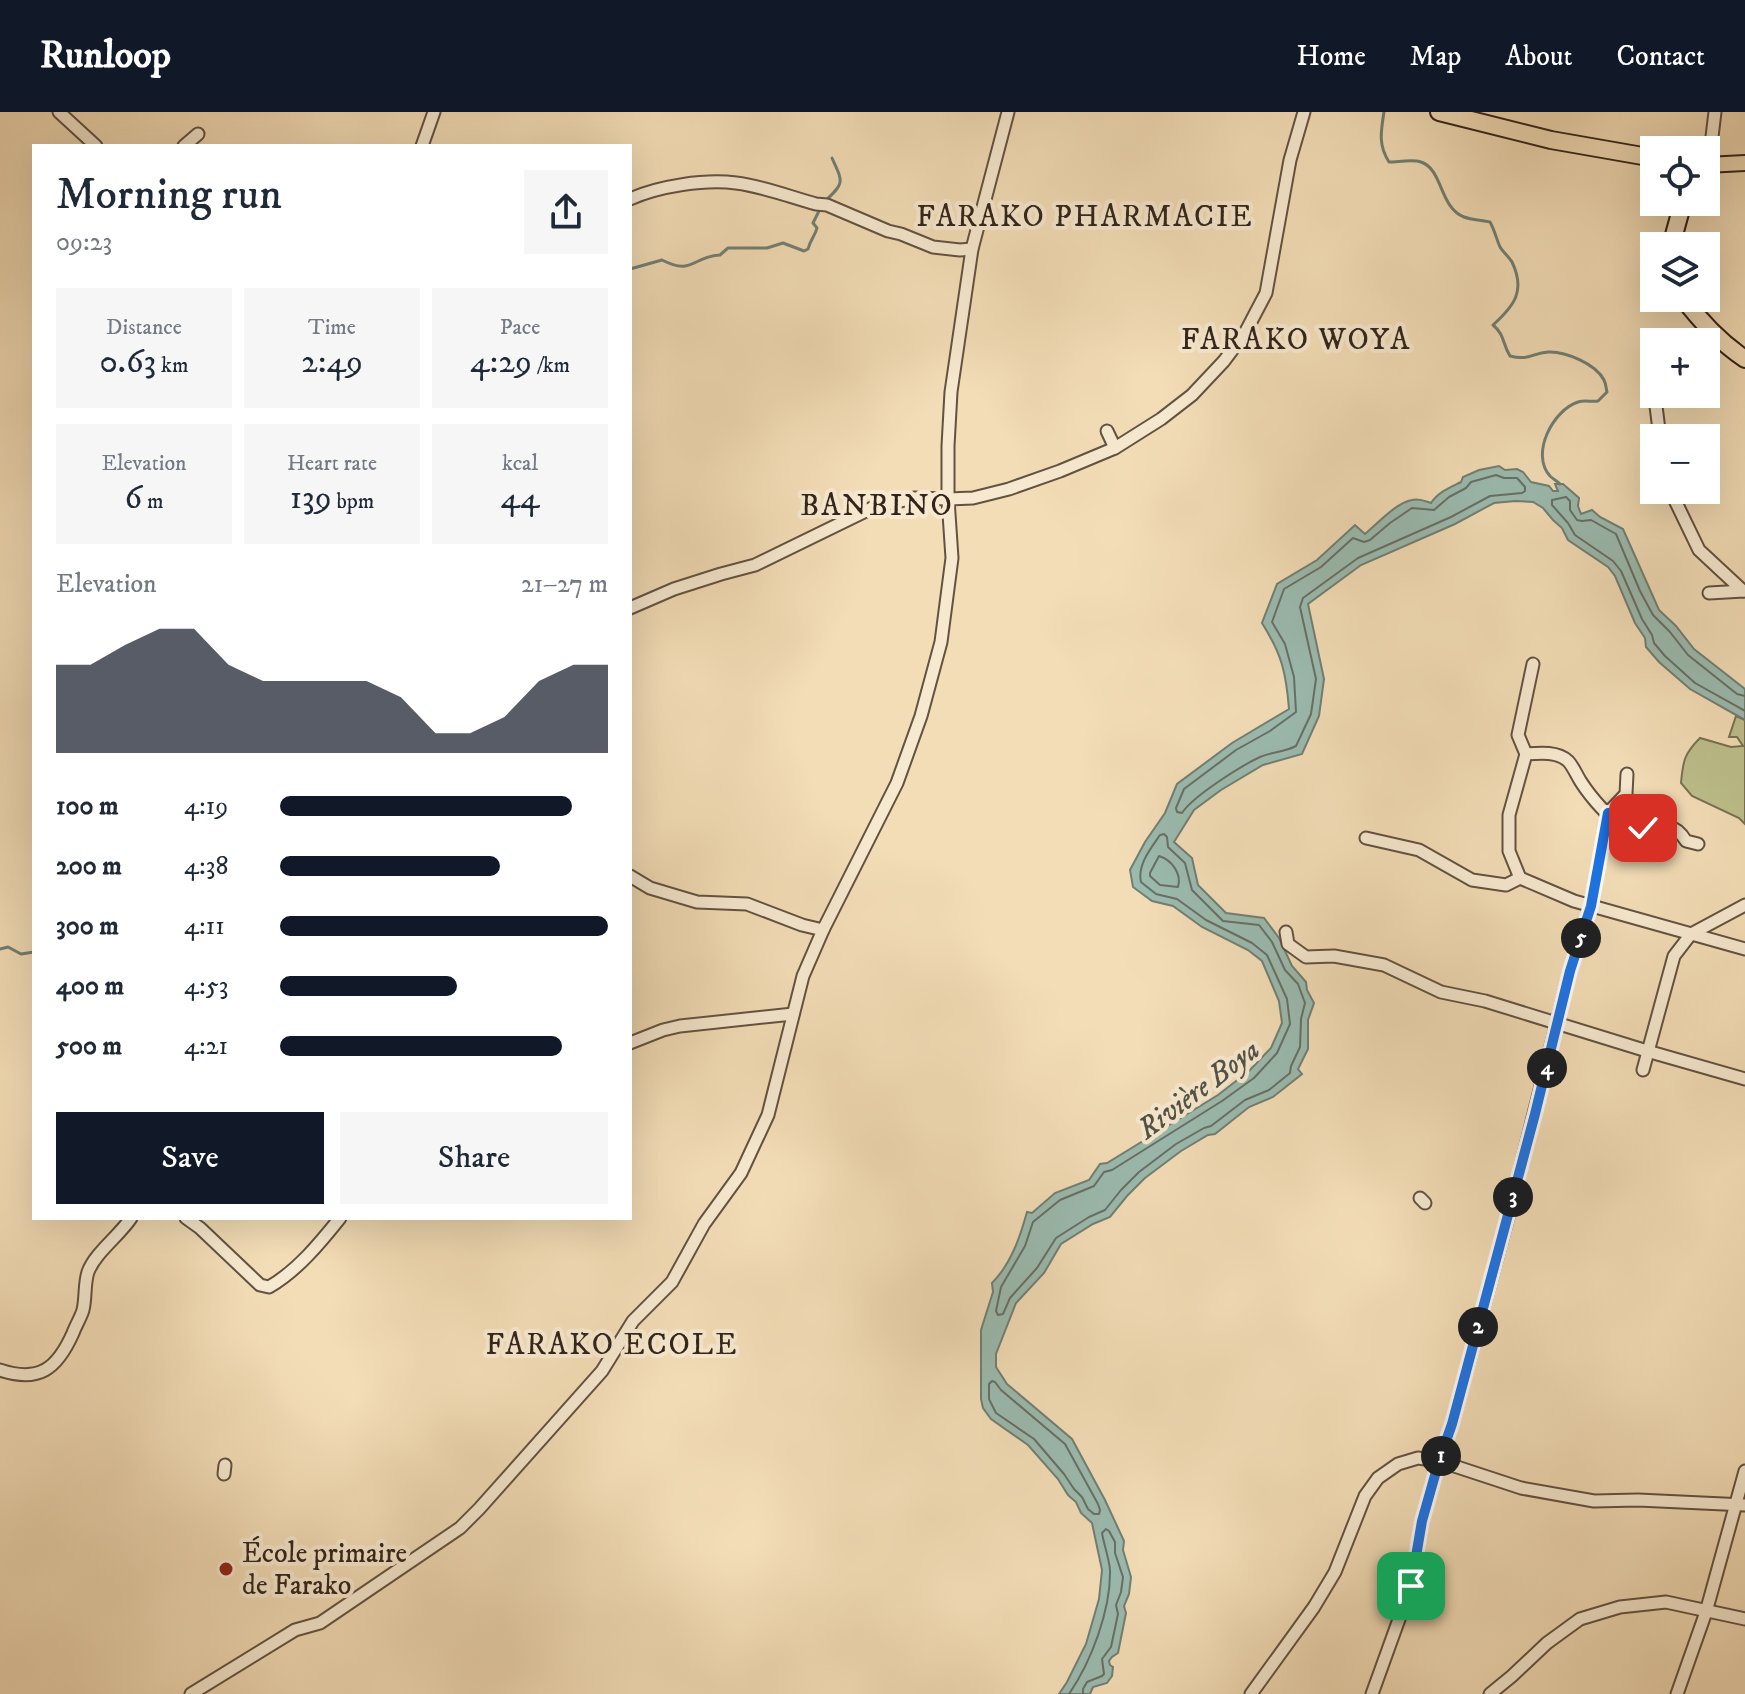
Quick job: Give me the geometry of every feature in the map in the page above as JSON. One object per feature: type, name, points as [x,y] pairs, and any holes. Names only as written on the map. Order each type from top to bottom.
[{"type":"highway","points":[[1439,112],[1551,140],[1640,156]]},
{"type":"highway","points":[[1694,312],[1707,328],[1745,359]]},
{"type":"main road","points":[[1720,164],[1745,163]]},
{"type":"street","points":[[59,112],[94,144]]},
{"type":"street","points":[[423,144],[434,112]]},
{"type":"street","points":[[191,1694],[295,1630],[320,1623],[460,1528],[602,1371],[610,1366],[633,1321],[672,1282],[704,1224],[741,1173],[768,1115],[803,976],[897,783],[921,716],[941,642],[952,558],[948,499],[951,392],[972,249],[1008,112]]},
{"type":"street","points":[[632,607],[674,589],[755,565],[874,507],[914,498],[973,498],[1060,471],[1115,448],[1161,419],[1192,395],[1224,361],[1245,333],[1266,293],[1290,160],[1304,112]]},
{"type":"street","points":[[1712,136],[1715,112]]},
{"type":"street","points":[[186,144],[198,134]]},
{"type":"street","points":[[632,198],[686,184],[735,182],[827,205],[933,247],[972,249]]},
{"type":"street","points":[[1107,431],[1115,448]]},
{"type":"street","points":[[1677,504],[1699,550],[1744,591]]},
{"type":"street","points":[[1709,593],[1744,591]]},
{"type":"street","points":[[1533,664],[1518,735],[1526,754],[1509,815],[1509,851],[1520,878],[1574,901],[1745,949]]},
{"type":"street","points":[[1526,754],[1549,753],[1568,761],[1588,793],[1623,827],[1636,830],[1654,825],[1667,826],[1681,832],[1686,841],[1698,844]]},
{"type":"street","points":[[1372,1694],[1411,1586],[1422,1521],[1452,1424],[1570,971],[1591,906],[1608,813],[1626,794],[1627,774]]},
{"type":"street","points":[[1366,838],[1419,850],[1472,880],[1506,885],[1520,878]]},
{"type":"street","points":[[632,877],[650,888],[697,902],[747,904],[823,930]]},
{"type":"street","points":[[1643,1070],[1674,956],[1691,934],[1745,905]]},
{"type":"street","points":[[1286,932],[1288,944],[1306,957],[1334,956],[1384,965],[1441,992],[1485,1001],[1745,1079]]},
{"type":"street","points":[[632,1042],[680,1026],[793,1014]]},
{"type":"street","points":[[0,1370],[13,1375],[33,1376],[51,1368],[68,1343],[83,1310],[87,1274],[129,1220]]},
{"type":"street","points":[[189,1220],[260,1285],[269,1287],[312,1250],[338,1220]]},
{"type":"street","points":[[1251,1694],[1314,1607],[1335,1572],[1365,1496],[1378,1478],[1398,1464],[1418,1458],[1439,1461],[1521,1488],[1594,1501],[1741,1504]]},
{"type":"street","points":[[1677,1694],[1741,1504],[1745,1471]]},
{"type":"street","points":[[1490,1694],[1547,1643],[1580,1619],[1620,1607],[1666,1602],[1707,1606],[1745,1619]]},
{"type":"green space","points":[[1736,716],[1745,720],[1745,824],[1739,818],[1692,796],[1681,783],[1685,758],[1700,738],[1731,747],[1743,746],[1737,737],[1729,737]]},
{"type":"water","points":[[1499,466],[1505,470],[1517,469],[1531,482],[1549,486],[1553,491],[1558,491],[1555,484],[1563,484],[1579,498],[1581,514],[1592,510],[1623,529],[1659,610],[1694,649],[1745,689],[1745,720],[1690,689],[1659,662],[1646,647],[1645,638],[1608,567],[1568,540],[1562,528],[1533,502],[1494,503],[1455,524],[1361,565],[1308,604],[1324,679],[1319,716],[1302,754],[1263,765],[1221,790],[1194,810],[1174,842],[1192,858],[1198,885],[1226,913],[1264,918],[1279,938],[1292,966],[1306,982],[1314,1003],[1308,1020],[1308,1049],[1298,1069],[1302,1074],[1273,1097],[1249,1107],[1215,1134],[1181,1151],[1145,1178],[1110,1217],[1061,1244],[1044,1273],[1016,1303],[996,1354],[996,1367],[1007,1384],[1072,1439],[1124,1541],[1123,1550],[1131,1577],[1118,1653],[1109,1661],[1113,1667],[1112,1676],[1107,1683],[1093,1687],[1090,1694],[1059,1694],[1086,1644],[1099,1599],[1102,1570],[1092,1523],[1028,1445],[991,1419],[983,1408],[981,1330],[993,1292],[992,1283],[1010,1259],[1027,1212],[1032,1213],[1055,1193],[1089,1180],[1100,1164],[1107,1163],[1218,1095],[1249,1071],[1271,1048],[1282,1023],[1279,1001],[1262,961],[1248,950],[1202,927],[1173,906],[1152,901],[1133,887],[1130,870],[1165,813],[1177,784],[1232,743],[1289,709],[1282,664],[1262,623],[1277,584],[1317,560],[1355,525],[1365,534],[1406,502],[1417,499],[1431,503],[1441,493],[1461,482],[1463,477]]},
{"type":"waterway","points":[[1384,112],[1382,144],[1389,162],[1414,161],[1428,166],[1456,212],[1467,218],[1490,222],[1500,247],[1512,262],[1518,281],[1516,297],[1493,325],[1502,336],[1510,356],[1526,357],[1548,352],[1563,354],[1587,364],[1604,380],[1607,392],[1598,401],[1580,401],[1569,407],[1560,414],[1547,434],[1543,445],[1544,467],[1560,484]]},
{"type":"waterway","points":[[825,201],[840,182],[832,158]]},
{"type":"waterway","points":[[632,268],[662,260],[687,266],[720,255],[728,248],[767,248],[783,243],[804,251],[808,249],[816,231],[813,223],[821,207]]},
{"type":"waterway","points":[[0,949],[8,947],[21,954],[32,952]]},
{"type":"place","name":"École primaire de Farako","points":[[226,1569]]},
{"type":"district","name":"FARAKO PHARMACIE","points":[[1085,217]]},
{"type":"district","name":"FARAKO WOYA","points":[[1296,340]]},
{"type":"district","name":"BANBINO","points":[[877,506]]},
{"type":"district","name":"FARAKO ECOLE","points":[[612,1345]]},
{"type":"route","points":[[1411,1586],[1422,1521],[1452,1424],[1570,971],[1591,906],[1608,813],[1623,827],[1643,828]]},
{"type":"water label","name":"Rivière Boya","points":[[1199,1090]]}]
